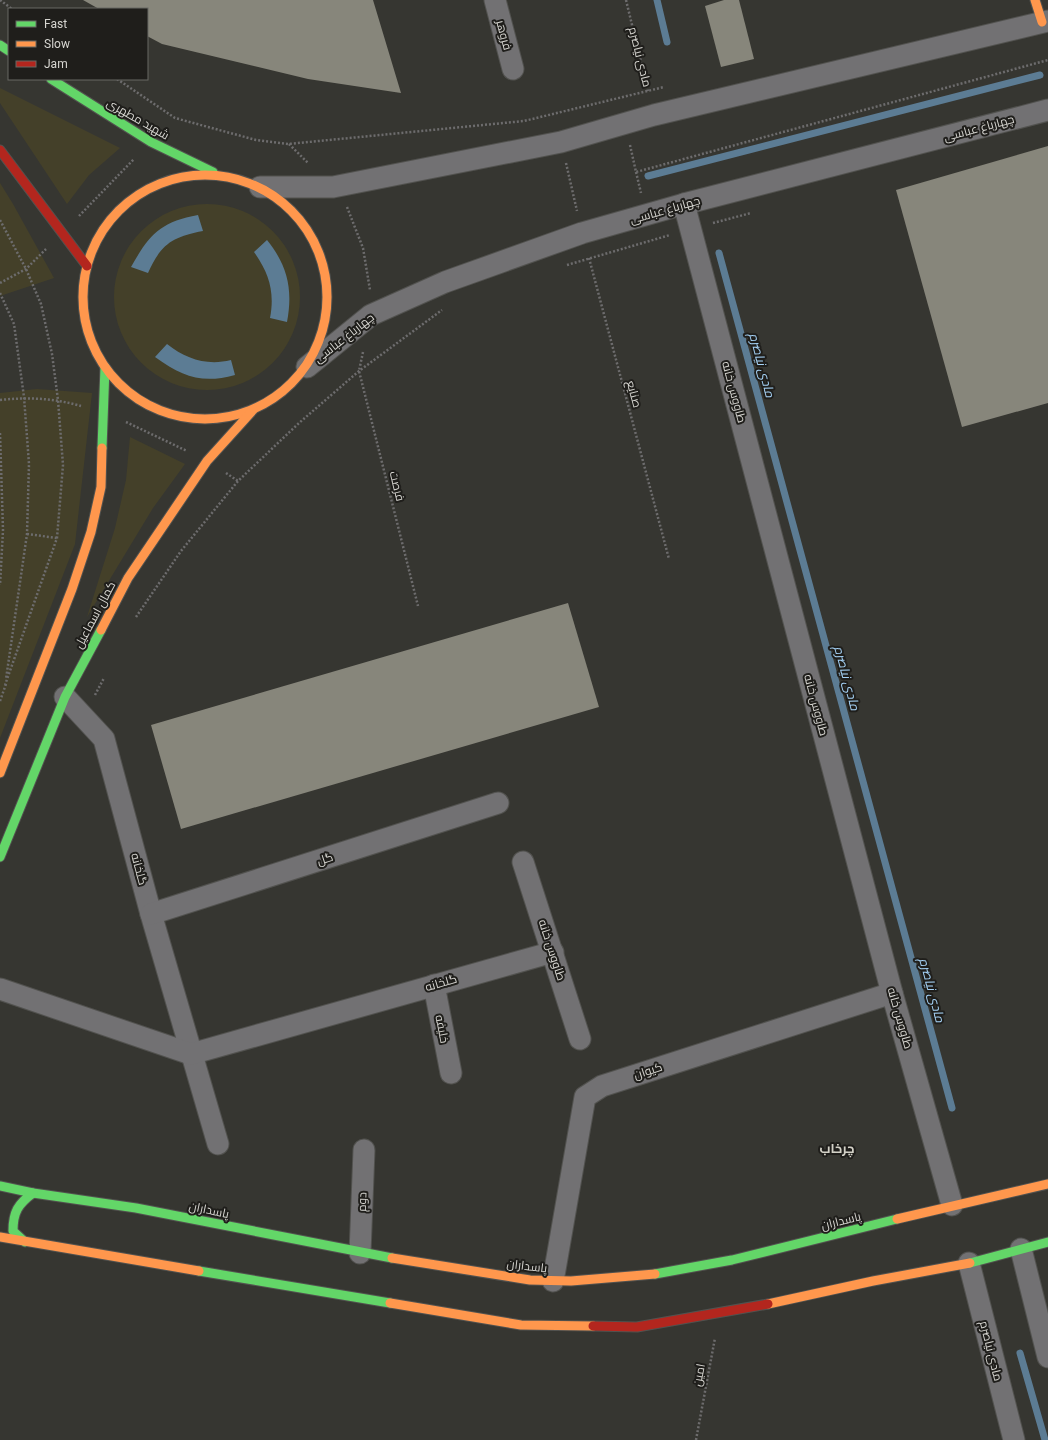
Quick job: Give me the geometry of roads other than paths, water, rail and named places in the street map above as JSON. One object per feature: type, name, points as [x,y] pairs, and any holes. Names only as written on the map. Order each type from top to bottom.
[{"type":"main road","points":[[1035,0],[1045,22]]},
{"type":"main road","name":"شهید مطهری","points":[[53,80],[151,142],[216,174]]},
{"type":"main road","points":[[0,150],[86,266]]},
{"type":"main road","points":[[216,174],[241,179],[260,188],[284,204],[298,220],[311,238],[325,267],[328,296],[326,316],[320,340],[307,367],[283,392],[254,410],[232,417],[213,420],[194,419],[172,415],[134,397],[105,367],[92,344],[85,319],[83,293],[86,266],[92,249],[110,219],[141,191],[161,180],[175,176],[216,174]]},
{"type":"main road","points":[[0,773],[72,589],[91,532],[102,487],[105,367]]},
{"type":"main road","name":"کمال اسماعیل","points":[[0,857],[38,760],[65,697],[128,578],[207,461],[254,410]]},
{"type":"main road","name":"پاسداران","points":[[0,1186],[33,1193],[136,1208],[360,1253],[530,1280],[553,1281],[637,1276],[737,1260],[952,1205],[1048,1184]]},
{"type":"main road","points":[[25,1242],[13,1231],[12,1216],[17,1206],[33,1193]]},
{"type":"main road","points":[[0,1237],[521,1325],[637,1327],[748,1309],[873,1281],[969,1263],[1048,1242]]},
{"type":"street","name":"فروهر","points":[[495,0],[513,69]]},
{"type":"street","points":[[260,188],[333,187],[561,142],[654,115],[1045,22]]},
{"type":"street","name":"چهارباغ عباسی","points":[[307,367],[371,315],[445,282],[582,233],[684,204],[1048,110]]},
{"type":"street","name":"طاووس خانه","points":[[684,204],[892,993],[952,1205]]},
{"type":"street","name":"گلخانه","points":[[65,697],[104,739],[151,914],[218,1144]]},
{"type":"street","name":"گل","points":[[151,914],[498,803]]},
{"type":"street","name":"طاووس خانه","points":[[523,862],[580,1039]]},
{"type":"street","name":"گلخانه","points":[[191,1054],[553,952]]},
{"type":"street","name":"خلیفه","points":[[434,985],[451,1073]]},
{"type":"street","points":[[0,989],[191,1054]]},
{"type":"street","name":"کیوان","points":[[553,1281],[585,1097],[602,1086],[892,993]]},
{"type":"street","name":"دوم","points":[[360,1253],[364,1150]]},
{"type":"street","points":[[1021,1249],[1048,1357]]},
{"type":"street","name":"مادی نیاصرم","points":[[969,1263],[1014,1440]]},
{"type":"water","points":[[198,215],[203,231],[183,236],[169,243],[158,255],[148,273],[131,267],[144,246],[157,232],[174,222]]},
{"type":"water","points":[[267,240],[280,259],[287,279],[289,289],[289,310],[287,322],[270,318],[272,300],[270,283],[264,268],[254,252]]},
{"type":"water","points":[[167,344],[182,354],[205,362],[222,362],[231,360],[235,375],[223,378],[203,379],[175,370],[155,357]]},
{"type":"waterway","name":"مادی نیاصرم","points":[[657,0],[667,42]]},
{"type":"waterway","points":[[648,176],[1040,75]]},
{"type":"waterway","name":"مادی نیاصرم","points":[[719,253],[952,1108]]},
{"type":"waterway","name":"مادی نیاصرم","points":[[1020,1353],[1045,1440]]},
{"type":"district","name":"چرخاب","points":[[837,1148]]}]
